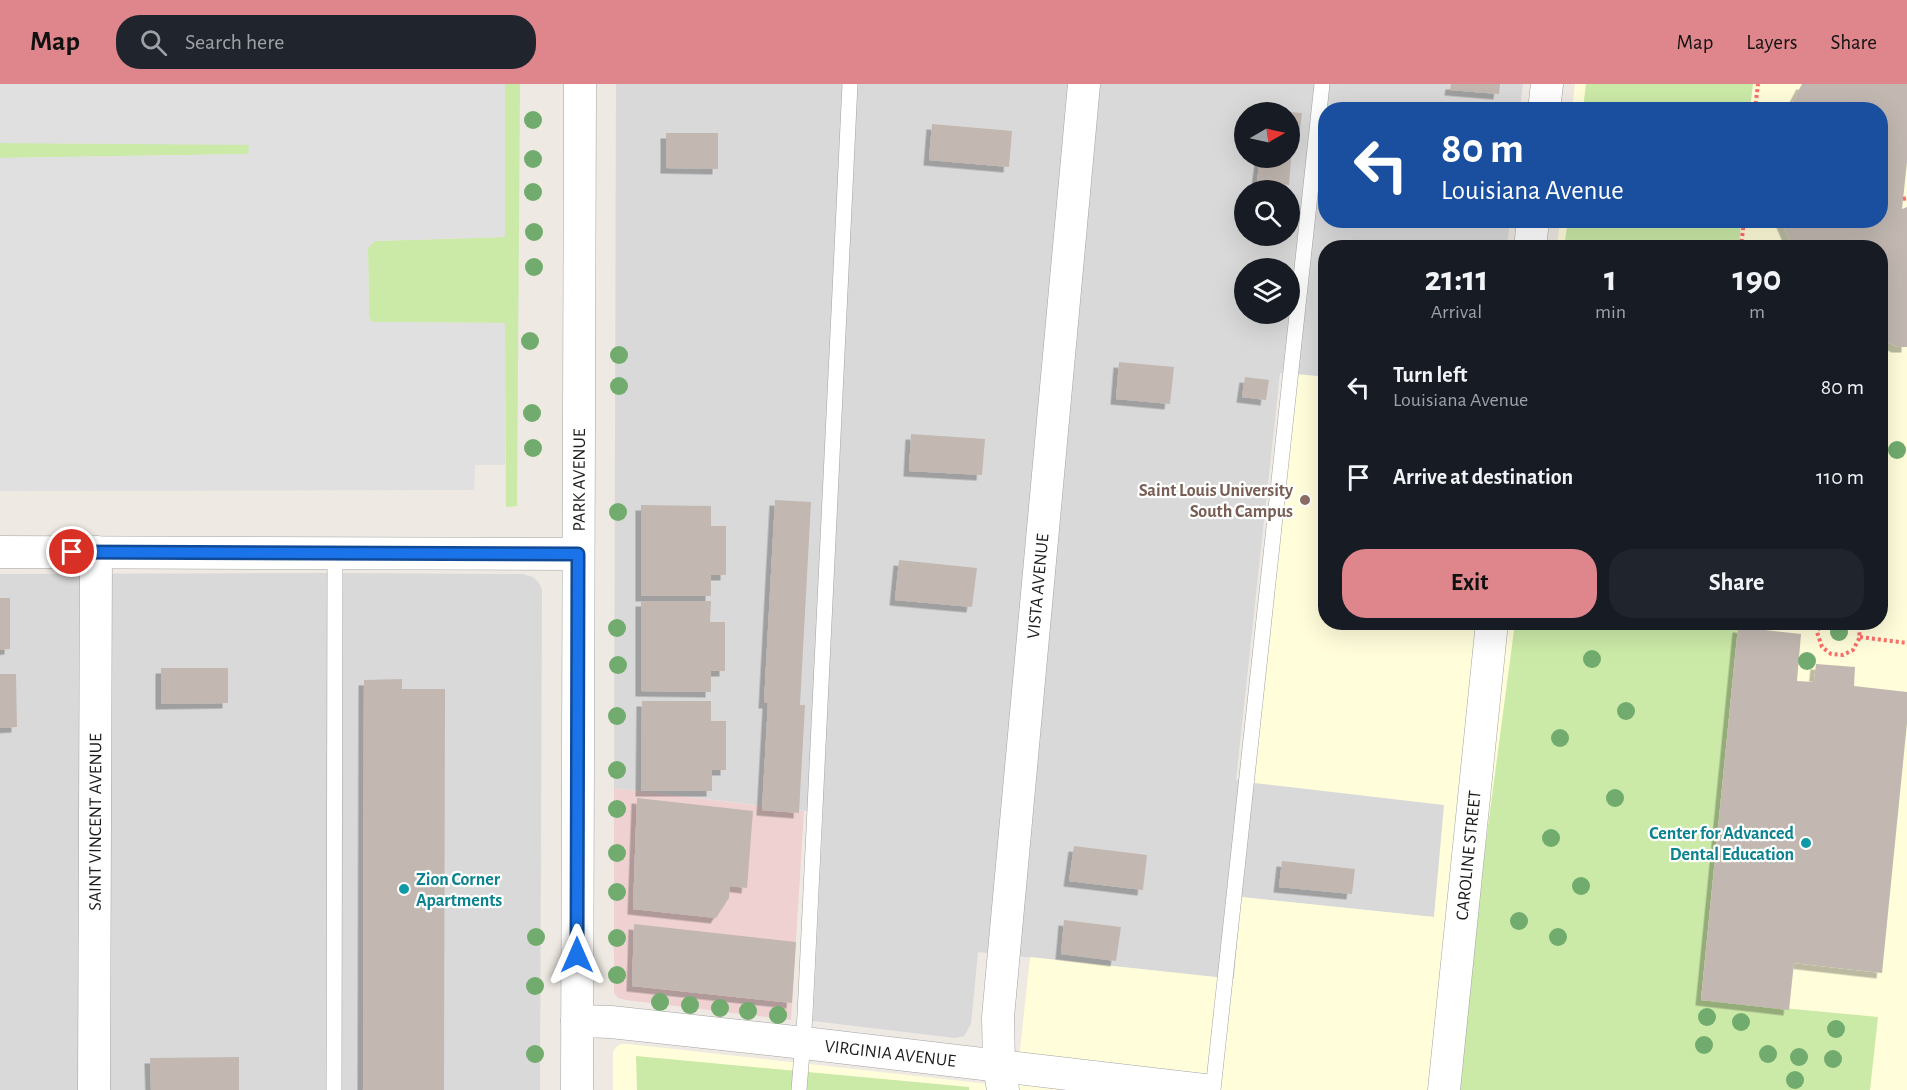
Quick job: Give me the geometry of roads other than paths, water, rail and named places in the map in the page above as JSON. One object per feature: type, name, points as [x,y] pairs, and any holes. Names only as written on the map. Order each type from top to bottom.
[{"type":"street","name":"PARK AVENUE","points":[[577,1090],[580,84]]},
{"type":"street","name":"VISTA AVENUE","points":[[1001,1077],[998,1017],[1084,84]]},
{"type":"street","points":[[1545,102],[1547,84]]},
{"type":"street","points":[[0,552],[578,554]]},
{"type":"street","name":"SAINT VINCENT AVENUE","points":[[94,1090],[96,552]]},
{"type":"street","name":"CAROLINE STREET","points":[[1443,1090],[1491,630]]},
{"type":"street","name":"VIRGINIA AVENUE","points":[[577,1021],[619,1023],[804,1043],[1001,1077],[1204,1090]]},
{"type":"lane","points":[[799,1090],[804,1043],[850,84]]},
{"type":"lane","points":[[1320,102],[1322,84]]},
{"type":"lane","points":[[1213,1090],[1318,121]]},
{"type":"lane","points":[[334,1090],[335,553]]},
{"type":"place","name":"Saint Louis University South Campus","points":[[1305,500]]},
{"type":"place","name":"Center for Advanced Dental Education","points":[[1806,843]]},
{"type":"place","name":"Zion Corner Apartments","points":[[404,889]]}]
